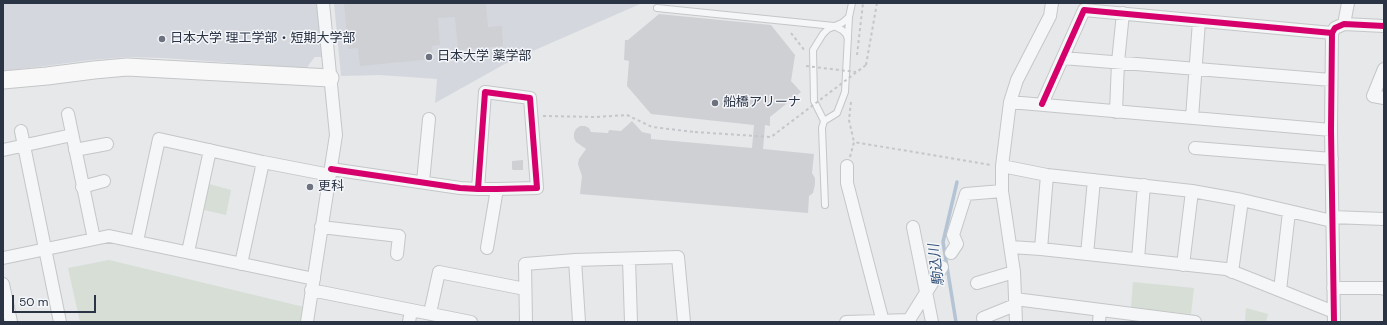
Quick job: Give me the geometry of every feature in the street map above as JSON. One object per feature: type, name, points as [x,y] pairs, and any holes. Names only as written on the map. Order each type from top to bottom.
[{"type":"street","points":[[307,322],[336,135],[323,3]]},
{"type":"street","points":[[1016,322],[1014,272],[1002,191],[1002,166],[1010,102],[1017,80],[1050,16],[1052,3]]},
{"type":"street","points":[[1344,24],[1348,3]]},
{"type":"street","points":[[1042,104],[1084,10],[1332,33]]},
{"type":"street","points":[[1116,112],[1118,62],[1123,13]]},
{"type":"street","points":[[1192,118],[1199,21]]},
{"type":"street","points":[[1011,247],[1226,269],[1280,290],[1334,317],[1331,130],[1332,33],[1335,28],[1344,24],[1384,26]]},
{"type":"street","points":[[1063,58],[1331,80]]},
{"type":"street","points":[[3,80],[127,67],[330,78]]},
{"type":"street","points":[[1384,69],[1373,96],[1384,98]]},
{"type":"street","points":[[137,241],[159,139],[263,162],[330,172],[423,182],[460,188],[478,189],[497,189],[537,188],[530,98],[485,92],[478,189]]},
{"type":"street","points":[[1010,102],[1331,130]]},
{"type":"street","points":[[68,114],[94,239]]},
{"type":"street","points":[[423,182],[429,120]]},
{"type":"street","points":[[21,131],[60,322]]},
{"type":"street","points":[[3,150],[72,135]]},
{"type":"street","points":[[75,150],[107,144]]},
{"type":"street","points":[[1195,148],[1332,159]]},
{"type":"street","points":[[188,252],[210,150]]},
{"type":"street","points":[[241,264],[263,162]]},
{"type":"street","points":[[847,166],[847,183],[882,321]]},
{"type":"street","points":[[1002,166],[1047,175],[1192,191],[1242,200],[1288,212],[1332,219],[1384,219]]},
{"type":"street","points":[[1041,249],[1047,175]]},
{"type":"street","points":[[1087,254],[1094,180]]},
{"type":"street","points":[[82,187],[104,181]]},
{"type":"street","points":[[1138,259],[1144,185]]},
{"type":"street","points":[[487,248],[497,189]]},
{"type":"street","points":[[951,253],[957,244],[953,235],[966,194],[1002,191]]},
{"type":"street","points":[[1183,265],[1192,191]]},
{"type":"street","points":[[1232,272],[1242,200]]},
{"type":"street","points":[[1280,290],[1288,212]]},
{"type":"street","points":[[322,227],[399,236],[397,254]]},
{"type":"street","points":[[913,227],[932,322]]},
{"type":"street","points":[[3,258],[109,236],[241,264],[411,310],[471,322]]},
{"type":"street","points":[[526,322],[524,264],[575,260],[678,257],[684,322]]},
{"type":"street","points":[[629,259],[631,322]]},
{"type":"street","points":[[575,260],[579,322]]},
{"type":"street","points":[[846,322],[909,320],[942,267]]},
{"type":"street","points":[[430,313],[439,272],[525,289]]},
{"type":"street","points":[[977,283],[1014,272]]},
{"type":"street","points":[[3,284],[11,322]]},
{"type":"street","points":[[1334,288],[1384,289]]},
{"type":"street","points":[[983,318],[1015,302],[1100,310],[1156,320],[1195,322]]},
{"type":"street","points":[[409,322],[411,310]]},
{"type":"street","points":[[1099,322],[1100,310]]},
{"type":"lane","points":[[825,205],[822,128],[824,121],[837,113],[845,92],[849,17],[852,3]]},
{"type":"lane","points":[[656,8],[834,26],[846,34],[848,40]]},
{"type":"lane","points":[[824,121],[814,101],[813,50],[828,29],[842,23],[849,17]]},
{"type":"path","points":[[532,116],[596,117],[627,115],[652,128],[771,137],[866,65],[877,3]]},
{"type":"path","points":[[806,66],[857,72]]},
{"type":"path","points":[[847,166],[854,142],[1002,166]]},
{"type":"shaded area","name":"日本大学 理工学部・短期大学部","points":[[3,3],[318,3],[323,57],[315,57],[307,68],[127,57],[3,71]]},
{"type":"shaded area","name":"日本大学 薬学部","points":[[334,3],[650,3],[640,4],[535,50],[503,65],[435,103],[437,79],[379,75],[341,76]]},
{"type":"shaded area","points":[[209,184],[231,190],[226,215],[204,210]]},
{"type":"shaded area","points":[[109,260],[304,307],[301,322],[80,322],[68,268]]},
{"type":"shaded area","points":[[1133,282],[1194,288],[1191,314],[1131,308]]},
{"type":"shaded area","points":[[1246,308],[1268,314],[1266,322],[1245,322]]},
{"type":"building","points":[[344,3],[486,3],[488,27],[502,26],[503,46],[458,50],[455,17],[438,18],[440,45],[432,46],[433,59],[360,66],[358,48],[348,49]]},
{"type":"building","name":"船橋アリーナ","points":[[659,14],[771,25],[795,55],[791,81],[801,92],[770,117],[770,126],[765,125],[763,149],[814,154],[812,173],[815,178],[815,184],[813,193],[809,196],[808,213],[580,194],[582,176],[578,164],[579,159],[586,149],[576,142],[574,133],[580,126],[589,128],[591,132],[608,133],[609,130],[621,131],[632,121],[642,132],[651,134],[651,139],[752,148],[754,125],[651,114],[627,86],[629,61],[624,60],[625,40],[628,40]]},
{"type":"building","points":[[523,160],[523,170],[512,169],[512,161]]},
{"type":"waterway","name":"駒込川","points":[[956,322],[943,242],[957,182]]},
{"type":"cycle path","points":[[1042,104],[1084,10],[1332,33]]},
{"type":"cycle path","points":[[1334,322],[1331,130],[1332,33],[1335,28],[1344,24],[1384,26]]},
{"type":"cycle path","points":[[331,169],[460,188],[478,189],[537,188],[530,98],[485,92],[478,189]]},
{"type":"place","name":"日本大学 理工学部・短期大学部","points":[[162,39]]},
{"type":"place","name":"日本大学 薬学部","points":[[429,57]]},
{"type":"place","name":"船橋アリーナ","points":[[715,103]]},
{"type":"place","name":"更科","points":[[310,187]]}]
